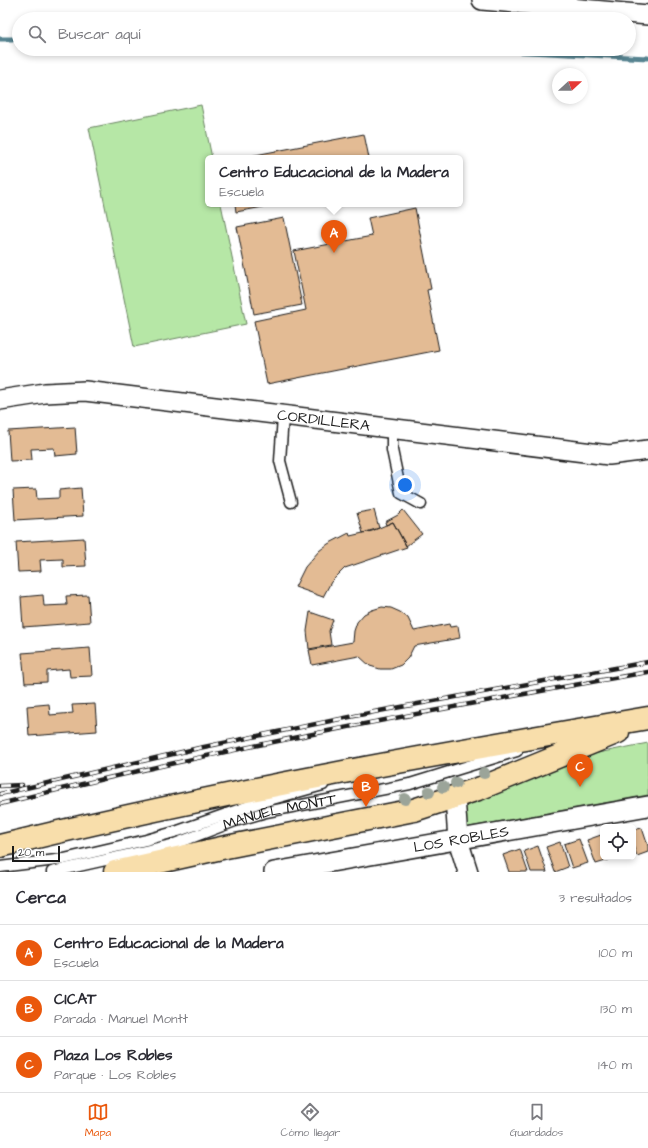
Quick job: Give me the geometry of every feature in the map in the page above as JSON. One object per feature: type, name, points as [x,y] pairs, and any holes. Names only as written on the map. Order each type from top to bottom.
[{"type":"main road","name":"MANUEL MONTT","points":[[0,846],[164,808],[357,770],[648,718]]},
{"type":"main road","name":"MANUEL MONTT","points":[[115,872],[226,847],[396,814],[455,797],[583,747],[648,718]]},
{"type":"street","points":[[482,0],[615,12]]},
{"type":"street","points":[[636,14],[648,15]]},
{"type":"street","name":"CORDILLERA","points":[[0,400],[45,393],[85,391],[392,430],[609,455],[648,450]]},
{"type":"street","points":[[455,797],[458,840],[468,872]]},
{"type":"street","name":"LOS ROBLES","points":[[274,872],[648,806]]},
{"type":"lane","points":[[283,416],[280,461],[291,502]]},
{"type":"lane","points":[[392,430],[392,450],[401,493],[421,504]]},
{"type":"lane","name":"MANUEL MONTT","points":[[52,872],[172,845],[234,821],[266,812],[410,784],[498,756],[648,718]]},
{"type":"lane","name":"MANUEL MONTT","points":[[0,867],[64,859],[161,836],[258,803],[315,788],[357,770]]},
{"type":"green space","points":[[201,105],[211,155],[205,155],[205,207],[222,207],[246,324],[134,347],[89,128]]},
{"type":"green space","points":[[648,743],[648,795],[464,828],[465,807],[468,805],[573,758]]},
{"type":"building","points":[[364,134],[368,155],[256,155]]},
{"type":"building","points":[[235,207],[263,207],[236,212]]},
{"type":"building","points":[[415,208],[431,289],[427,290],[439,350],[267,384],[254,321],[306,310],[294,251],[372,236],[368,218]]},
{"type":"building","points":[[284,218],[302,305],[254,314],[237,227]]},
{"type":"building","points":[[75,427],[77,454],[55,456],[54,448],[31,449],[32,460],[10,461],[8,431]]},
{"type":"building","points":[[81,488],[83,516],[15,520],[13,490],[36,489],[37,499],[59,498],[59,490]]},
{"type":"building","points":[[374,510],[379,528],[363,533],[357,513]]},
{"type":"building","points":[[403,510],[422,534],[406,546],[393,522],[386,525],[385,522],[398,515]]},
{"type":"building","points":[[393,522],[407,547],[345,568],[331,582],[323,597],[295,587],[305,567],[319,551],[328,544],[349,533],[350,536],[372,531]]},
{"type":"building","points":[[84,538],[86,566],[63,567],[63,559],[40,560],[41,571],[18,572],[16,542]]},
{"type":"building","points":[[43,595],[44,606],[67,605],[66,596],[88,595],[90,622],[23,627],[21,597]]},
{"type":"building","points":[[382,607],[391,608],[408,618],[414,631],[449,624],[450,627],[458,626],[460,638],[414,646],[408,658],[401,665],[391,669],[380,669],[370,666],[359,656],[312,665],[309,650],[353,642],[357,622],[364,614]]},
{"type":"building","points":[[310,612],[333,620],[329,631],[331,645],[309,649],[307,631]]},
{"type":"building","points":[[90,648],[92,676],[70,677],[69,669],[47,671],[47,682],[25,683],[22,653]]},
{"type":"building","points":[[49,704],[50,715],[73,713],[72,705],[95,704],[97,731],[29,736],[27,706]]},
{"type":"building","points":[[642,828],[648,846],[648,852],[637,856],[636,853],[636,829]]},
{"type":"building","points":[[600,835],[600,860],[609,860],[596,864],[587,840]]},
{"type":"building","points":[[579,839],[588,863],[572,868],[564,844]]},
{"type":"building","points":[[560,842],[568,867],[555,872],[546,847]]},
{"type":"building","points":[[538,846],[547,872],[531,872],[524,851]]},
{"type":"building","points":[[520,849],[528,872],[509,872],[503,855]]},
{"type":"waterway","points":[[0,39],[12,39]]},
{"type":"waterway","points":[[608,56],[648,58]]},
{"type":"railway","points":[[0,794],[199,748],[379,711],[648,662]]},
{"type":"railway","points":[[0,804],[80,784],[323,732],[648,672]]},
{"type":"railway","points":[[0,786],[22,785]]},
{"type":"place","name":"Centro Educacional de la Madera","points":[[334,253]]},
{"type":"place","name":"Plaza Los Robles","points":[[580,787]]},
{"type":"place","name":"CICAT","points":[[366,807]]}]
